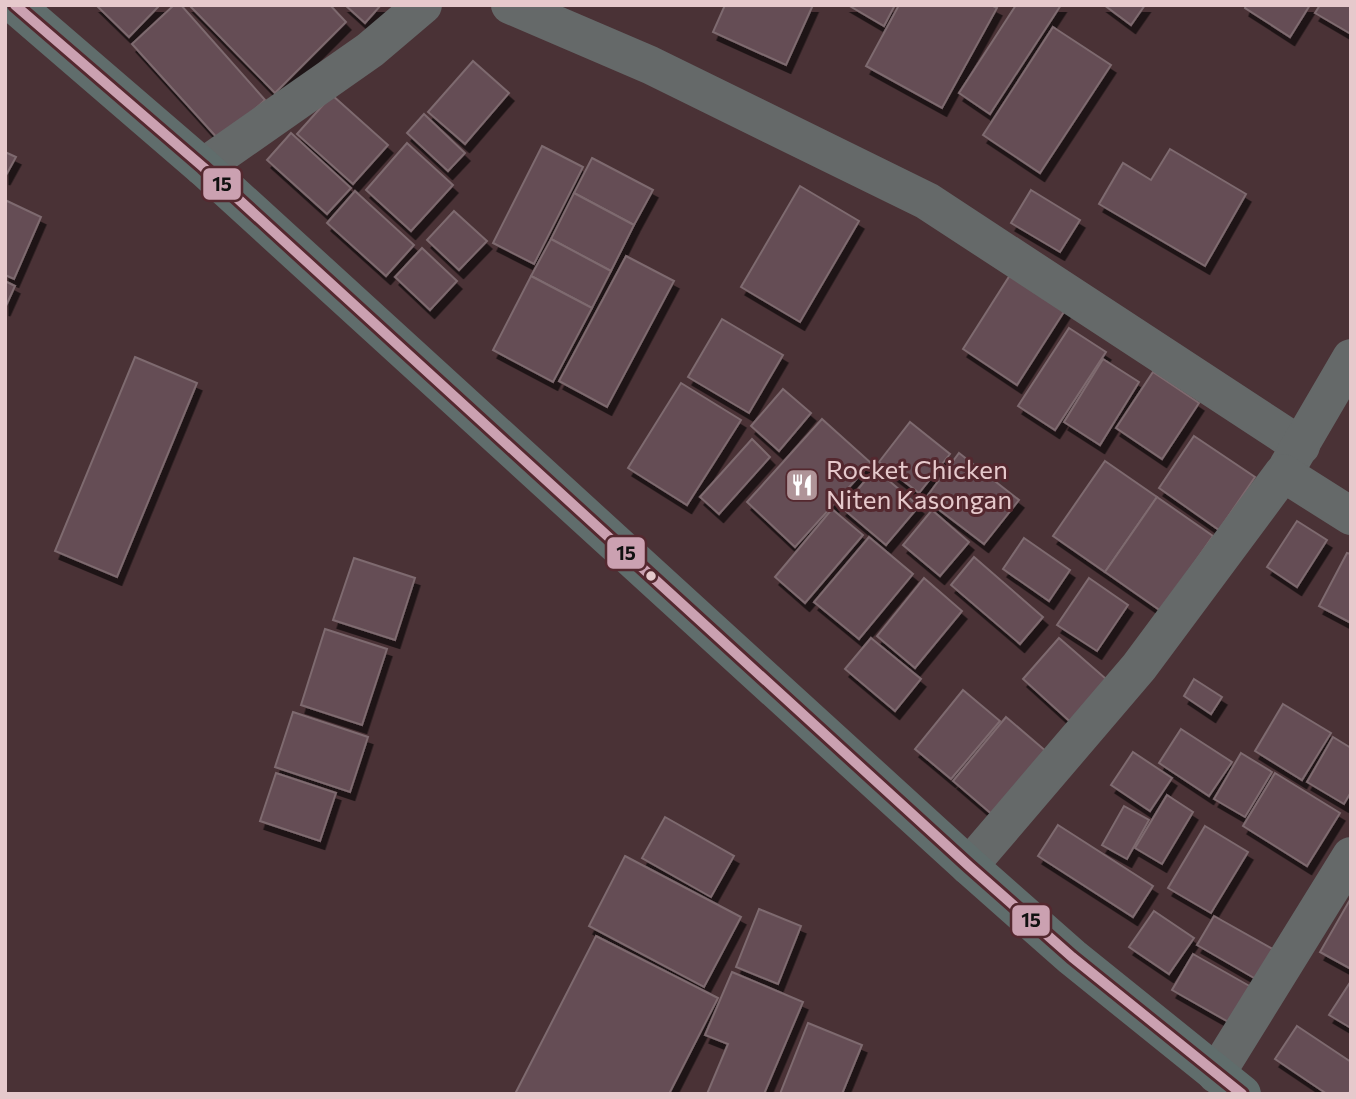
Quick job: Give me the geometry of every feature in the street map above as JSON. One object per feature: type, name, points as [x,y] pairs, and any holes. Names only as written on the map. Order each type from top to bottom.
[{"type":"main road","points":[[15,5],[203,167],[969,866],[1072,957],[1229,1084]]},
{"type":"street","points":[[203,167],[370,50],[423,5]]},
{"type":"street","points":[[510,5],[650,65],[927,201],[1292,459],[1351,516]]},
{"type":"street","points":[[969,866],[1139,667],[1292,459],[1351,358]]},
{"type":"street","points":[[1229,1084],[1351,856]]},
{"type":"building","points":[[96,5],[160,5],[129,37]]},
{"type":"building","points":[[174,5],[181,5],[265,100],[220,141],[132,44]]},
{"type":"building","points":[[189,5],[330,5],[346,22],[275,93]]},
{"type":"building","points":[[345,5],[381,5],[365,23]]},
{"type":"building","points":[[725,5],[813,5],[786,65],[713,32]]},
{"type":"building","points":[[848,5],[895,5],[884,26]]},
{"type":"building","points":[[899,5],[991,5],[997,8],[942,108],[866,66]]},
{"type":"building","points":[[1016,5],[1061,5],[990,114],[959,93]]},
{"type":"building","points":[[1104,5],[1145,5],[1131,25]]},
{"type":"building","points":[[1246,5],[1310,5],[1290,37],[1245,8]]},
{"type":"building","points":[[1320,5],[1351,5],[1351,34],[1315,13]]},
{"type":"building","points":[[1053,27],[1111,65],[1040,173],[983,135]]},
{"type":"building","points":[[473,61],[509,93],[465,144],[428,112]]},
{"type":"building","points":[[332,95],[388,145],[353,184],[297,134]]},
{"type":"building","points":[[424,114],[465,153],[448,171],[407,133]]},
{"type":"building","points":[[291,133],[351,188],[327,214],[267,160]]},
{"type":"building","points":[[407,143],[453,185],[411,231],[366,190]]},
{"type":"building","points":[[542,146],[583,167],[534,264],[493,243]]},
{"type":"building","points":[[1170,149],[1246,194],[1205,266],[1099,204],[1123,163],[1151,180]]},
{"type":"building","points":[[5,152],[16,157],[5,177]]},
{"type":"building","points":[[592,158],[653,190],[634,225],[574,193]]},
{"type":"building","points":[[800,186],[859,221],[800,322],[741,287]]},
{"type":"building","points":[[1031,190],[1080,220],[1060,252],[1011,223]]},
{"type":"building","points":[[355,191],[414,245],[386,276],[327,223]]},
{"type":"building","points":[[574,193],[634,225],[611,271],[551,239]]},
{"type":"building","points":[[5,200],[41,217],[14,279],[5,275]]},
{"type":"building","points":[[454,211],[487,241],[459,270],[427,240]]},
{"type":"building","points":[[551,239],[611,271],[592,308],[531,276]]},
{"type":"building","points":[[422,248],[457,281],[430,310],[395,277]]},
{"type":"building","points":[[626,256],[674,281],[607,407],[559,381]]},
{"type":"building","points":[[1012,272],[1067,307],[1017,385],[963,349]]},
{"type":"building","points":[[531,276],[592,308],[553,382],[493,350]]},
{"type":"building","points":[[5,281],[15,286],[5,308]]},
{"type":"building","points":[[722,319],[783,355],[749,413],[688,377]]},
{"type":"building","points":[[1069,328],[1106,352],[1055,430],[1018,406]]},
{"type":"building","points":[[135,357],[197,383],[117,577],[55,551]]},
{"type":"building","points":[[1103,359],[1139,382],[1100,445],[1064,422]]},
{"type":"building","points":[[1153,372],[1199,403],[1162,459],[1116,428]]},
{"type":"building","points":[[681,383],[741,420],[687,505],[628,468]]},
{"type":"building","points":[[783,389],[811,413],[779,451],[751,426]]},
{"type":"building","points":[[822,419],[871,463],[795,547],[747,502]]},
{"type":"building","points":[[910,422],[950,454],[919,493],[879,462]]},
{"type":"building","points":[[1194,436],[1255,477],[1219,530],[1159,488]]},
{"type":"building","points":[[752,439],[770,457],[719,514],[700,497]]},
{"type":"building","points":[[959,453],[1019,500],[984,544],[925,499]]},
{"type":"building","points":[[1105,461],[1157,497],[1105,572],[1053,536]]},
{"type":"building","points":[[875,469],[919,506],[886,545],[842,508]]},
{"type":"building","points":[[1157,497],[1213,536],[1161,611],[1105,572]]},
{"type":"building","points":[[832,509],[863,535],[805,603],[775,577]]},
{"type":"building","points":[[932,510],[969,542],[940,576],[903,545]]},
{"type":"building","points":[[1297,521],[1327,540],[1297,587],[1267,567]]},
{"type":"building","points":[[869,537],[913,574],[859,639],[814,602]]},
{"type":"building","points":[[1024,538],[1070,570],[1049,601],[1003,569]]},
{"type":"building","points":[[1347,553],[1351,554],[1351,623],[1319,606]]},
{"type":"building","points":[[974,557],[1043,617],[1020,644],[951,585]]},
{"type":"building","points":[[354,558],[415,578],[395,640],[333,620]]},
{"type":"building","points":[[924,578],[962,611],[915,668],[877,636]]},
{"type":"building","points":[[1089,578],[1128,605],[1097,651],[1057,625]]},
{"type":"building","points":[[325,629],[387,649],[362,725],[301,705]]},
{"type":"building","points":[[871,638],[921,679],[895,711],[845,669]]},
{"type":"building","points":[[1059,638],[1113,685],[1076,727],[1023,679]]},
{"type":"building","points":[[1194,679],[1222,697],[1211,714],[1184,696]]},
{"type":"building","points":[[963,690],[1000,721],[951,779],[915,749]]},
{"type":"building","points":[[1283,704],[1331,733],[1302,780],[1255,751]]},
{"type":"building","points":[[293,712],[368,737],[350,792],[275,767]]},
{"type":"building","points":[[1006,717],[1047,752],[994,816],[953,781]]},
{"type":"building","points":[[1181,729],[1232,762],[1209,796],[1159,763]]},
{"type":"building","points":[[1333,737],[1351,748],[1351,792],[1344,804],[1307,782]]},
{"type":"building","points":[[1133,752],[1172,778],[1150,811],[1111,785]]},
{"type":"building","points":[[1241,753],[1272,772],[1245,817],[1214,799]]},
{"type":"building","points":[[276,773],[336,793],[320,841],[260,821]]},
{"type":"building","points":[[1275,773],[1340,813],[1307,866],[1243,826]]},
{"type":"building","points":[[1167,795],[1193,812],[1162,864],[1135,848]]},
{"type":"building","points":[[1124,806],[1149,820],[1127,859],[1102,845]]},
{"type":"building","points":[[665,817],[734,856],[711,897],[642,858]]},
{"type":"building","points":[[1058,825],[1153,886],[1133,917],[1038,856]]},
{"type":"building","points":[[1205,826],[1248,852],[1211,913],[1168,888]]},
{"type":"building","points":[[625,856],[741,917],[704,987],[589,926]]},
{"type":"building","points":[[1351,898],[1351,969],[1320,952]]},
{"type":"building","points":[[759,909],[801,926],[778,984],[736,967]]},
{"type":"building","points":[[1154,911],[1194,938],[1169,974],[1129,947]]},
{"type":"building","points":[[1214,916],[1278,952],[1261,982],[1197,945]]},
{"type":"building","points":[[596,936],[718,998],[669,1094],[515,1094]]},
{"type":"building","points":[[1193,954],[1253,988],[1232,1024],[1172,990]]},
{"type":"building","points":[[732,972],[803,1002],[764,1094],[707,1094],[728,1044],[705,1035]]},
{"type":"building","points":[[1351,981],[1351,1028],[1329,1015]]},
{"type":"building","points":[[808,1023],[862,1045],[842,1094],[780,1094]]},
{"type":"building","points":[[1297,1026],[1351,1062],[1351,1090],[1348,1094],[1327,1094],[1275,1059]]},
{"type":"transit line","name":"15","points":[[15,5],[203,167],[969,866],[1072,957],[1242,1094]]},
{"type":"place","name":"Rocket Chicken Niten Kasongan","points":[[802,485]]}]
